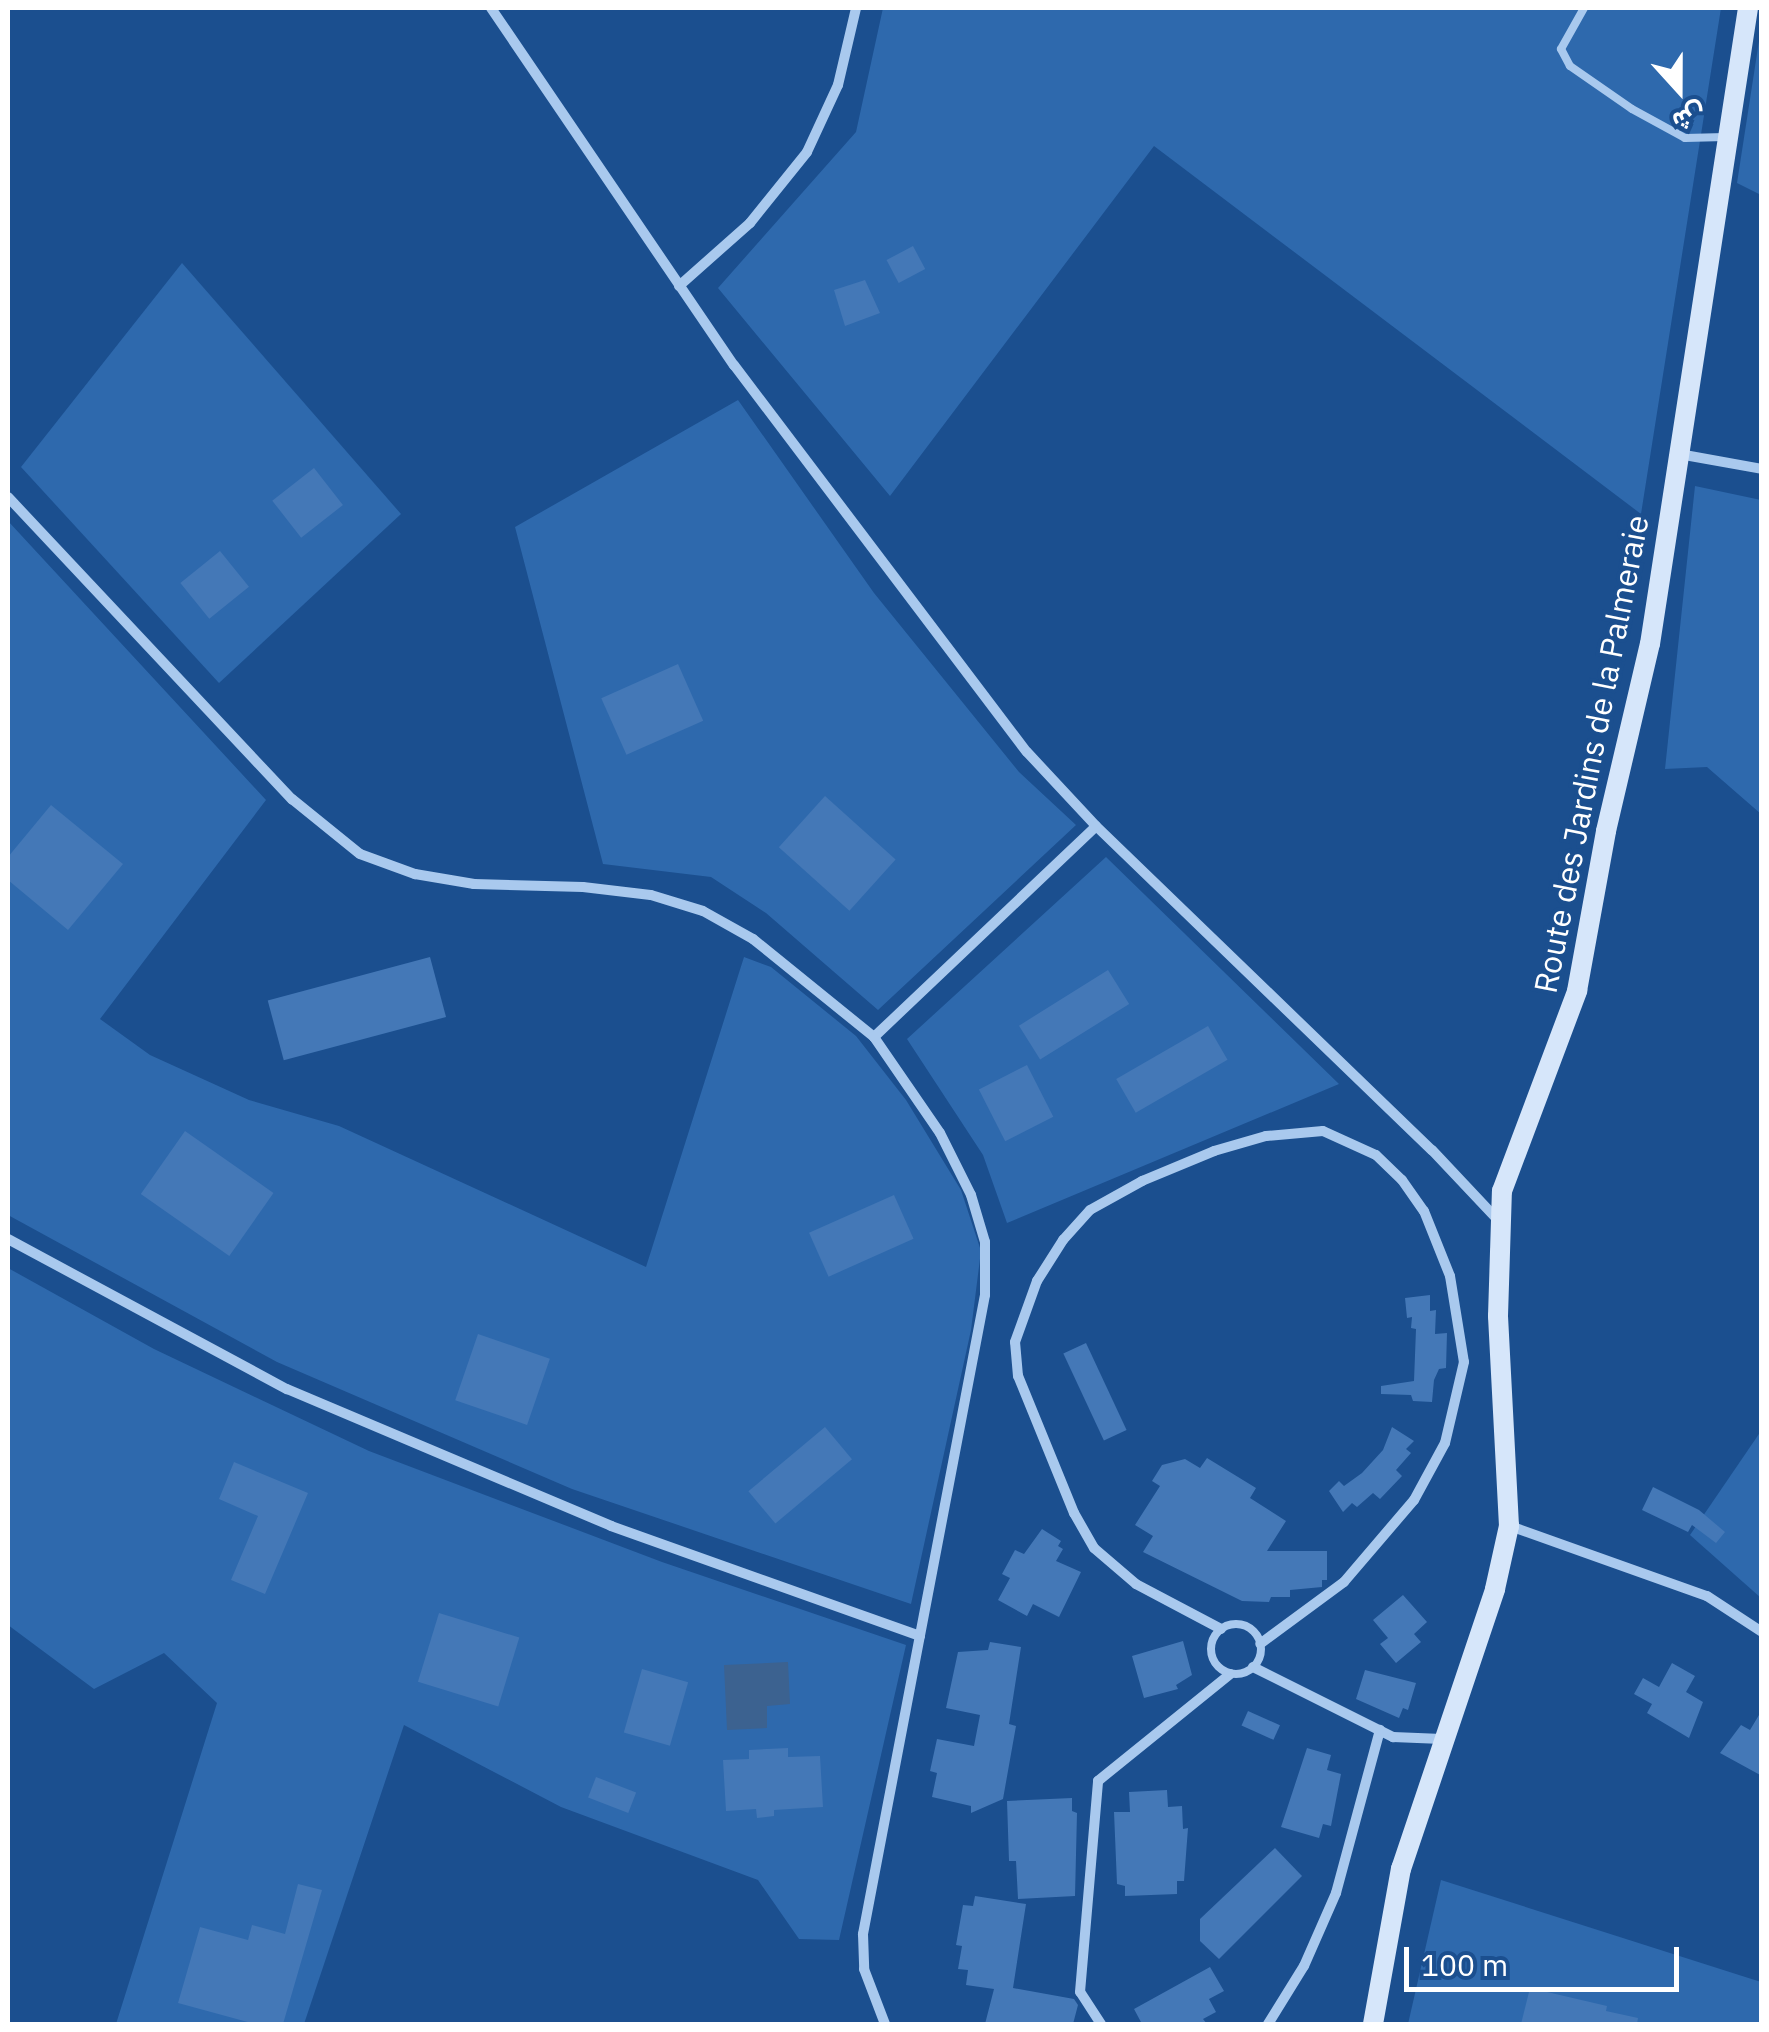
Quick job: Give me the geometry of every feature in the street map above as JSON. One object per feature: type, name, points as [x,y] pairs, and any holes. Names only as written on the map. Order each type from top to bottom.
[{"type":"street","points":[[491,8],[680,286],[960,668],[1054,784],[1378,1097],[1499,1221]]},
{"type":"street","points":[[680,286],[750,223],[807,152],[838,85],[856,8]]},
{"type":"street","name":"Route des Jardins de la Palmeraie","points":[[1372,2024],[1401,1869],[1495,1589],[1509,1526],[1498,1316],[1502,1191],[1517,1142],[1577,991],[1606,831],[1650,644],[1748,8]]},
{"type":"street","points":[[1679,454],[1762,469]]},
{"type":"street","points":[[8,497],[292,799],[360,854],[414,874],[474,884],[582,887],[651,895],[703,911],[753,939],[874,1037],[940,1133],[971,1194],[985,1242],[985,1295],[864,1934],[864,1969],[884,2024]]},
{"type":"street","points":[[874,1037],[1096,826]]},
{"type":"street","points":[[1221,1629],[1136,1584],[1094,1548],[1074,1513],[1018,1376],[1018,1332],[1037,1281],[1063,1240],[1090,1210],[1142,1181],[1214,1151],[1266,1136],[1323,1131],[1376,1156],[1402,1180],[1424,1212],[1450,1276],[1464,1362],[1445,1443],[1414,1500],[1344,1582],[1260,1644]]},
{"type":"street","points":[[8,1239],[287,1390],[611,1526],[920,1636]]},
{"type":"street","points":[[1509,1526],[1707,1596],[1762,1632]]},
{"type":"street","points":[[1254,1667],[1392,1737],[1442,1739]]},
{"type":"street","points":[[1101,2024],[1080,1992],[1098,1782],[1230,1674]]},
{"type":"street","points":[[1268,2024],[1304,1966],[1336,1892],[1380,1730]]},
{"type":"lane","points":[[1584,8],[1561,49],[1570,66],[1632,110],[1685,138],[1729,137]]},
{"type":"lane","points":[[1245,1626],[1260,1644],[1254,1667],[1230,1674],[1216,1665],[1211,1650],[1221,1629],[1245,1626]]},
{"type":"shaded area","points":[[883,8],[1721,8],[1641,514],[1154,146],[890,496],[718,288],[856,132]]},
{"type":"shaded area","points":[[1761,28],[1762,195],[1737,183]]},
{"type":"shaded area","points":[[182,263],[401,514],[219,683],[21,467]]},
{"type":"shaded area","points":[[738,400],[874,593],[1019,772],[1076,825],[878,1010],[766,913],[711,877],[603,864],[515,527]]},
{"type":"shaded area","points":[[1695,486],[1761,500],[1761,814],[1707,767],[1665,769]]},
{"type":"shaded area","points":[[8,521],[266,800],[100,1019],[150,1055],[249,1100],[339,1126],[646,1267],[744,957],[771,967],[856,1036],[906,1100],[961,1190],[981,1251],[971,1330],[911,1604],[572,1489],[277,1362],[8,1215]]},
{"type":"shaded area","points":[[1106,857],[1339,1084],[1007,1223],[983,1155],[907,1039]]},
{"type":"shaded area","points":[[8,1268],[154,1349],[369,1451],[662,1562],[906,1645],[839,1940],[799,1939],[758,1880],[561,1807],[404,1725],[304,2024],[116,2024],[217,1703],[164,1653],[94,1689],[8,1625]]},
{"type":"shaded area","points":[[1761,1431],[1761,1598],[1690,1535]]},
{"type":"shaded area","points":[[788,1662],[790,1704],[767,1706],[767,1728],[727,1730],[724,1665]]},
{"type":"shaded area","points":[[1441,1880],[1761,1982],[1761,2024],[1408,2024]]},
{"type":"building","points":[[913,246],[925,269],[899,283],[887,260]]},
{"type":"building","points":[[865,280],[880,313],[845,326],[834,290]]},
{"type":"building","points":[[314,468],[343,505],[301,538],[272,501]]},
{"type":"building","points":[[220,551],[249,587],[209,619],[180,583]]},
{"type":"building","points":[[678,664],[703,721],[626,755],[601,698]]},
{"type":"building","points":[[825,796],[896,860],[849,911],[779,847]]},
{"type":"building","points":[[51,805],[123,864],[68,930],[8,880],[8,857]]},
{"type":"building","points":[[430,957],[446,1017],[284,1060],[268,1000]]},
{"type":"building","points":[[1108,970],[1129,1004],[1040,1060],[1019,1026]]},
{"type":"building","points":[[1208,1026],[1228,1060],[1136,1113],[1116,1079]]},
{"type":"building","points":[[1027,1065],[1053,1117],[1005,1141],[979,1090]]},
{"type":"building","points":[[185,1131],[273,1193],[229,1256],[141,1194]]},
{"type":"building","points":[[894,1195],[914,1239],[829,1277],[809,1233]]},
{"type":"building","points":[[1430,1295],[1430,1311],[1436,1310],[1435,1334],[1447,1333],[1446,1368],[1439,1369],[1434,1380],[1432,1402],[1413,1401],[1411,1395],[1381,1394],[1381,1386],[1414,1381],[1416,1329],[1411,1328],[1412,1317],[1407,1318],[1405,1298]]},
{"type":"building","points":[[478,1334],[550,1359],[527,1425],[455,1400]]},
{"type":"building","points":[[1086,1343],[1127,1430],[1104,1441],[1063,1354]]},
{"type":"building","points":[[825,1427],[852,1459],[775,1523],[748,1491]]},
{"type":"building","points":[[1392,1427],[1414,1441],[1406,1449],[1411,1453],[1396,1470],[1402,1476],[1380,1499],[1373,1493],[1357,1507],[1352,1503],[1343,1512],[1329,1491],[1339,1481],[1344,1486],[1362,1473],[1383,1450]]},
{"type":"building","points":[[1207,1458],[1256,1488],[1250,1498],[1286,1521],[1267,1551],[1327,1551],[1327,1580],[1322,1580],[1322,1587],[1290,1590],[1290,1597],[1271,1597],[1269,1602],[1242,1601],[1143,1552],[1153,1536],[1135,1525],[1160,1486],[1152,1481],[1162,1465],[1185,1459],[1200,1468]]},
{"type":"building","points":[[234,1462],[308,1493],[265,1594],[231,1580],[258,1516],[219,1499]]},
{"type":"building","points":[[1653,1487],[1699,1510],[1725,1532],[1716,1543],[1692,1525],[1688,1532],[1642,1510]]},
{"type":"building","points":[[1042,1529],[1061,1541],[1058,1546],[1063,1549],[1056,1561],[1081,1572],[1059,1617],[1033,1604],[1027,1616],[998,1600],[1010,1578],[1002,1574],[1015,1550],[1024,1554]]},
{"type":"building","points":[[1403,1595],[1427,1622],[1414,1634],[1421,1642],[1396,1663],[1380,1644],[1388,1638],[1373,1620]]},
{"type":"building","points":[[439,1613],[519,1638],[498,1706],[418,1682]]},
{"type":"building","points":[[1183,1641],[1192,1675],[1176,1685],[1178,1689],[1144,1698],[1132,1656]]},
{"type":"building","points":[[990,1642],[1021,1647],[1009,1724],[1016,1726],[1003,1799],[971,1813],[971,1806],[932,1797],[937,1773],[930,1771],[937,1739],[974,1746],[980,1715],[946,1708],[958,1652],[988,1650]]},
{"type":"building","points":[[1672,1663],[1695,1676],[1686,1692],[1703,1702],[1689,1738],[1647,1713],[1652,1704],[1634,1694],[1643,1678],[1659,1687]]},
{"type":"building","points":[[642,1669],[688,1682],[670,1746],[624,1732]]},
{"type":"building","points":[[1365,1670],[1416,1683],[1408,1710],[1403,1708],[1399,1718],[1356,1699]]},
{"type":"building","points":[[1762,1710],[1762,1776],[1720,1753],[1741,1725],[1750,1730]]},
{"type":"building","points":[[1248,1711],[1280,1725],[1273,1740],[1241,1726]]},
{"type":"building","points":[[788,1748],[788,1757],[820,1756],[823,1807],[774,1810],[774,1816],[757,1818],[756,1809],[726,1811],[723,1760],[749,1759],[749,1750]]},
{"type":"building","points":[[1307,1748],[1331,1755],[1327,1770],[1341,1774],[1331,1826],[1323,1824],[1319,1838],[1281,1827]]},
{"type":"building","points":[[596,1777],[636,1792],[628,1813],[588,1798]]},
{"type":"building","points":[[1167,1790],[1168,1807],[1182,1806],[1183,1829],[1188,1828],[1184,1881],[1177,1881],[1177,1894],[1125,1896],[1125,1886],[1117,1884],[1114,1812],[1130,1812],[1129,1792]]},
{"type":"building","points":[[1072,1798],[1072,1811],[1077,1813],[1075,1896],[1018,1899],[1016,1861],[1009,1861],[1007,1801]]},
{"type":"building","points":[[1275,1848],[1302,1876],[1219,1959],[1200,1941],[1200,1919]]},
{"type":"building","points":[[298,1884],[322,1890],[283,2024],[255,2024],[178,2003],[200,1927],[248,1940],[252,1925],[285,1934]]},
{"type":"building","points":[[975,1896],[1026,1904],[1013,1988],[1074,1999],[1078,2005],[1073,2024],[985,2024],[994,1989],[966,1985],[968,1970],[958,1969],[962,1946],[956,1945],[963,1905],[973,1906]]},
{"type":"building","points":[[1210,1967],[1224,1991],[1209,1999],[1216,2012],[1203,2019],[1207,2024],[1142,2024],[1134,2009]]},
{"type":"building","points":[[1530,1988],[1607,2006],[1606,2011],[1638,2018],[1637,2024],[1521,2024]]}]
